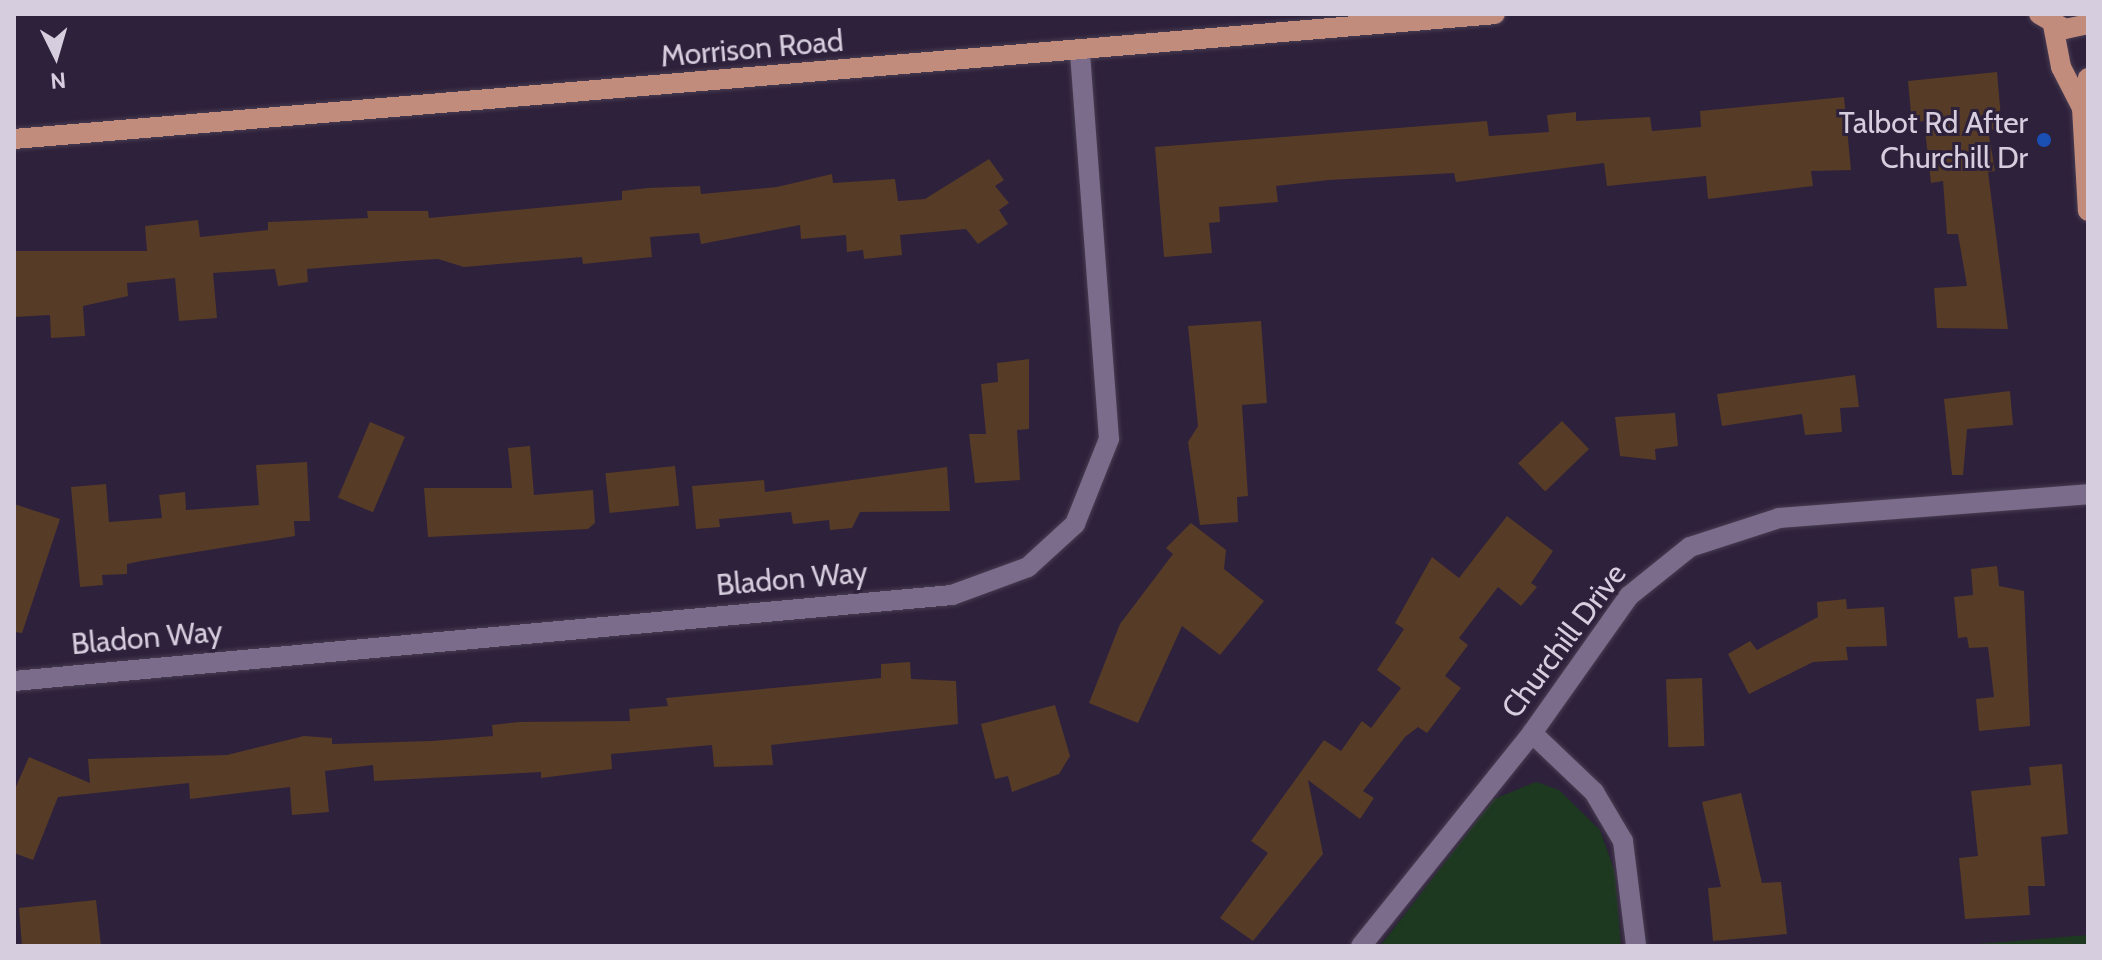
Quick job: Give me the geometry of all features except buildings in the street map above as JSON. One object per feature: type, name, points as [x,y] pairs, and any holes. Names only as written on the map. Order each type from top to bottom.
[{"type":"main road","name":"Morrison Road","points":[[14,139],[1080,52],[1495,14]]},
{"type":"main road","points":[[2082,108],[2057,54],[2046,20],[2088,24]]},
{"type":"main road","points":[[2088,78],[2082,108],[2088,211]]},
{"type":"street","name":"Bladon Way","points":[[14,681],[952,595],[1028,567],[1075,524],[1109,439],[1080,52]]},
{"type":"street","name":"Churchill Drive","points":[[1361,946],[1532,733],[1629,596],[1664,564],[1714,535],[1779,518],[2088,494]]},
{"type":"street","points":[[1532,733],[1594,792],[1623,841],[1636,946]]},
{"type":"green space","points":[[1536,782],[1559,790],[1600,830],[1615,872],[1621,946],[1380,946],[1494,799]]},
{"type":"green space","points":[[2088,935],[2088,946],[1953,946]]},
{"type":"place","name":"Talbot Rd After Churchill Dr","points":[[2044,140]]}]
